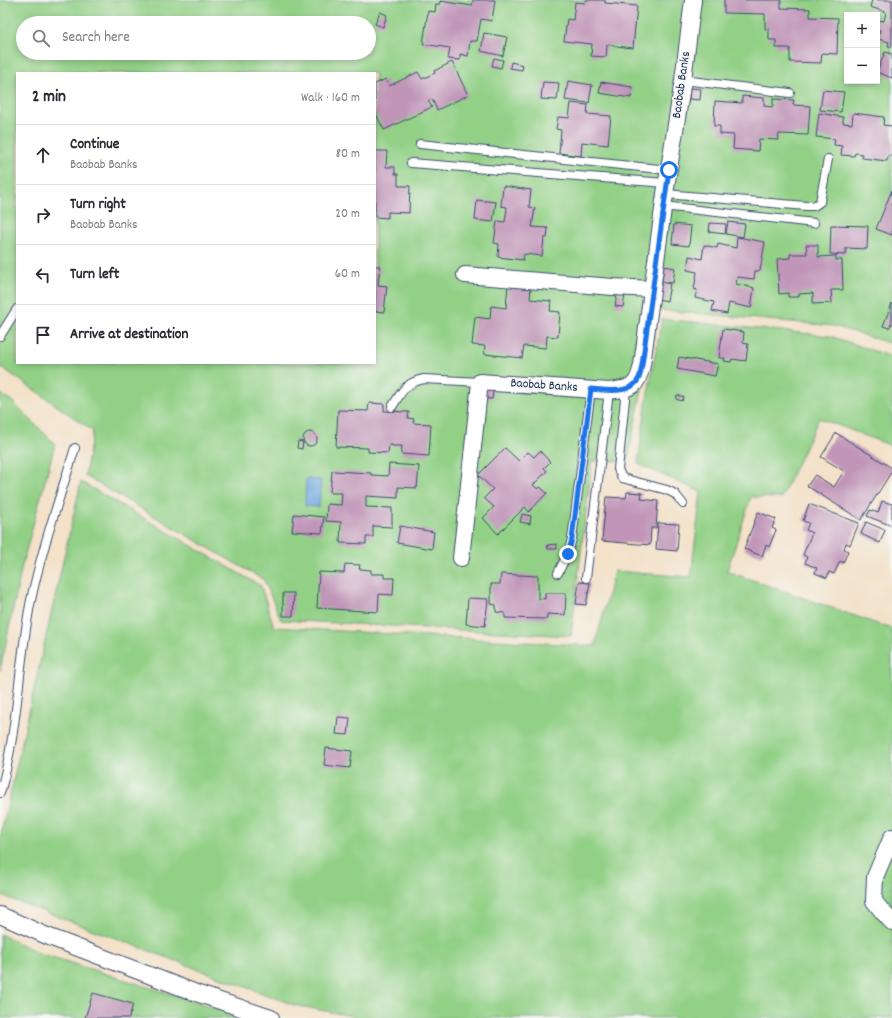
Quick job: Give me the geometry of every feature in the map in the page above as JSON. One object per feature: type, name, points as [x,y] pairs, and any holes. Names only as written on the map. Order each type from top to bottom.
[{"type":"street","name":"Baobab Banks","points":[[480,382],[608,391],[626,389],[634,385],[639,379],[683,80],[693,0]]},
{"type":"street","points":[[465,275],[652,289]]},
{"type":"street","points":[[461,558],[480,382]]},
{"type":"street","points":[[892,837],[875,877],[874,901],[892,922]]},
{"type":"street","points":[[1,918],[196,994],[271,1018]]},
{"type":"lane","points":[[683,80],[790,93]]},
{"type":"lane","points":[[420,144],[666,188],[814,223]]},
{"type":"lane","points":[[411,163],[666,188],[814,206],[820,202],[828,159]]},
{"type":"lane","points":[[0,336],[16,311]]},
{"type":"lane","points":[[392,407],[403,390],[408,385],[416,381],[424,379],[480,382]]},
{"type":"lane","points":[[558,573],[568,554],[572,539],[591,389]]},
{"type":"lane","points":[[626,389],[618,470],[622,478],[667,490],[675,494],[683,504]]},
{"type":"lane","points":[[586,578],[608,391]]},
{"type":"lane","points":[[0,793],[10,744],[30,606],[39,564],[75,448]]},
{"type":"green space","points":[[0,0],[892,0],[892,344],[834,326],[659,310],[627,461],[592,461],[571,636],[281,620],[264,580],[85,476],[93,431],[0,366]]},
{"type":"green space","points":[[662,319],[830,336],[892,357],[892,446],[819,418],[781,498],[751,497],[727,571],[892,629],[892,1018],[361,1018],[294,1005],[0,895],[0,839],[81,482],[261,586],[274,627],[595,646],[614,571],[691,577],[701,492],[638,464],[647,398]]},
{"type":"green space","points":[[0,393],[13,402],[55,444],[22,566],[0,671]]},
{"type":"green space","points":[[0,934],[39,953],[248,1018],[0,1018]]},
{"type":"water","points":[[306,479],[321,480],[319,507],[305,506]]},
{"type":"building","points":[[473,0],[495,0],[492,21],[481,19],[477,41],[470,41],[468,56],[460,54],[460,60],[448,59],[450,48],[423,44],[428,11],[435,12],[436,4],[440,4],[440,1],[472,6]]},
{"type":"building","points":[[586,0],[605,0],[605,3],[637,6],[633,48],[607,45],[606,57],[591,56],[592,44],[564,41],[567,19],[573,20],[575,2],[585,3]]},
{"type":"building","points":[[724,0],[781,0],[781,8],[810,9],[810,17],[838,18],[837,54],[822,53],[821,63],[790,62],[790,48],[776,48],[776,40],[769,40],[769,29],[765,29],[765,14],[724,13]]},
{"type":"building","points":[[872,0],[892,0],[892,47],[888,46],[889,42],[880,40],[880,20],[884,21],[886,12],[870,7]]},
{"type":"building","points":[[380,12],[387,15],[383,27],[376,24]]},
{"type":"building","points":[[484,33],[507,37],[503,56],[481,51]]},
{"type":"building","points":[[885,52],[892,54],[892,78],[880,73],[880,64]]},
{"type":"building","points":[[494,58],[503,60],[501,68],[492,66]]},
{"type":"building","points":[[452,62],[468,95],[437,110],[432,99],[428,101],[432,107],[384,130],[376,114],[376,84],[386,79],[389,86],[418,72],[422,79],[435,73],[434,71]]},
{"type":"building","points":[[511,62],[523,65],[522,70],[510,68]]},
{"type":"building","points":[[568,81],[592,85],[589,103],[565,100]]},
{"type":"building","points":[[543,82],[559,83],[557,100],[541,99]]},
{"type":"building","points":[[601,82],[632,87],[631,98],[599,93]]},
{"type":"building","points":[[690,88],[701,89],[700,100],[689,99]]},
{"type":"building","points":[[823,90],[844,92],[841,112],[820,110]]},
{"type":"building","points":[[742,96],[764,98],[764,106],[773,107],[773,99],[794,100],[793,105],[810,106],[808,135],[779,134],[778,140],[759,139],[758,151],[733,149],[734,135],[720,134],[720,126],[714,126],[715,101],[742,103]]},
{"type":"building","points":[[571,103],[588,105],[587,114],[611,116],[608,145],[582,142],[581,156],[559,153],[561,130],[556,129],[558,117],[569,118]]},
{"type":"building","points":[[819,113],[843,117],[843,123],[852,124],[853,113],[884,117],[883,125],[892,126],[892,156],[888,156],[887,161],[862,158],[862,154],[855,153],[854,156],[841,155],[842,146],[834,145],[835,139],[816,137]]},
{"type":"building","points":[[376,151],[387,151],[386,167],[395,167],[395,174],[398,174],[398,186],[410,186],[409,213],[388,212],[388,218],[376,217]]},
{"type":"building","points":[[503,186],[531,190],[529,207],[535,208],[532,227],[548,228],[547,238],[544,238],[542,256],[524,254],[523,260],[498,257],[499,244],[494,243],[497,221],[505,222],[507,207],[501,206]]},
{"type":"building","points":[[892,190],[892,235],[876,229]]},
{"type":"building","points":[[477,200],[496,202],[493,222],[475,220]]},
{"type":"building","points":[[728,222],[745,224],[743,237],[726,234]]},
{"type":"building","points":[[710,223],[726,224],[725,234],[709,232]]},
{"type":"building","points":[[674,224],[691,226],[689,246],[672,244]]},
{"type":"building","points":[[831,225],[868,226],[867,249],[846,248],[846,255],[830,254]]},
{"type":"building","points":[[737,237],[765,242],[760,271],[755,271],[754,279],[737,277],[736,284],[754,288],[751,308],[729,303],[727,314],[712,311],[714,302],[695,298],[697,290],[694,289],[697,272],[687,270],[689,256],[702,259],[704,245],[717,248],[718,244],[736,248]]},
{"type":"building","points":[[806,245],[818,245],[818,257],[836,256],[836,260],[842,260],[843,290],[831,290],[832,303],[813,304],[813,293],[799,294],[799,297],[788,297],[788,293],[779,294],[777,259],[790,258],[790,254],[807,254]]},
{"type":"building","points":[[376,266],[380,266],[378,285],[387,286],[384,312],[376,311]]},
{"type":"building","points":[[664,266],[675,268],[673,283],[662,281]]},
{"type":"building","points":[[660,282],[670,284],[667,301],[658,299]]},
{"type":"building","points":[[508,284],[531,286],[530,299],[551,301],[550,311],[560,312],[558,337],[547,336],[546,348],[524,346],[522,358],[484,354],[485,346],[472,345],[475,317],[490,319],[491,306],[506,308]]},
{"type":"building","points":[[617,294],[625,295],[623,307],[615,306]]},
{"type":"building","points":[[892,303],[892,325],[891,324],[889,328],[883,326]]},
{"type":"building","points":[[723,329],[744,332],[743,343],[748,344],[746,361],[732,359],[731,362],[724,361],[725,358],[719,358]]},
{"type":"building","points":[[679,357],[718,364],[715,376],[677,369]]},
{"type":"building","points":[[482,384],[494,385],[492,399],[481,398]]},
{"type":"building","points":[[677,395],[684,397],[682,401],[676,399]]},
{"type":"building","points":[[369,403],[384,404],[384,411],[409,412],[408,418],[414,419],[413,423],[431,424],[429,456],[401,454],[402,446],[392,445],[389,445],[388,453],[368,452],[368,448],[336,447],[338,410],[368,411]]},
{"type":"building","points":[[307,432],[313,432],[317,436],[317,442],[313,446],[307,446],[303,442],[303,436]]},
{"type":"building","points":[[836,433],[892,468],[892,471],[861,520],[807,486],[815,475],[834,487],[844,471],[821,457]]},
{"type":"building","points":[[298,441],[303,442],[302,449],[297,448]]},
{"type":"building","points":[[505,448],[519,461],[528,452],[534,457],[540,451],[550,462],[544,468],[547,471],[533,485],[538,489],[540,487],[547,493],[529,512],[525,507],[498,534],[483,518],[494,507],[484,498],[493,489],[478,475]]},
{"type":"building","points":[[389,464],[419,466],[417,488],[398,487],[398,498],[366,496],[366,507],[392,508],[392,527],[373,526],[373,537],[366,537],[366,544],[340,543],[341,522],[326,521],[327,504],[341,505],[342,493],[330,493],[332,471],[371,473],[371,475],[388,476]]},
{"type":"building","points":[[627,492],[642,493],[641,499],[658,501],[656,528],[651,528],[650,545],[602,541],[606,497],[626,498]]},
{"type":"building","points":[[882,501],[892,504],[892,526],[867,516],[870,510],[878,513]]},
{"type":"building","points":[[809,504],[859,523],[850,545],[846,543],[844,549],[848,551],[843,563],[840,561],[834,574],[829,572],[827,578],[815,573],[817,568],[805,563],[807,557],[803,555],[812,533],[806,530],[809,523],[803,521]]},
{"type":"building","points":[[758,512],[776,519],[772,528],[776,530],[769,547],[766,545],[762,556],[744,549]]},
{"type":"building","points":[[294,514],[324,517],[322,533],[292,531]]},
{"type":"building","points":[[522,514],[531,516],[530,524],[520,522]]},
{"type":"building","points":[[866,522],[885,530],[880,543],[861,534]]},
{"type":"building","points":[[658,523],[679,524],[677,551],[656,549]]},
{"type":"building","points":[[400,526],[434,532],[432,549],[397,543]]},
{"type":"building","points":[[557,544],[557,549],[548,549],[547,545]]},
{"type":"building","points":[[345,564],[360,565],[359,569],[371,570],[371,574],[384,574],[384,578],[394,578],[393,595],[379,594],[378,612],[317,608],[319,572],[344,573]]},
{"type":"building","points":[[501,574],[538,576],[538,598],[545,599],[545,593],[566,593],[565,615],[547,614],[547,619],[505,618],[505,613],[496,612],[496,605],[491,604],[491,584],[500,584]]},
{"type":"building","points":[[579,582],[590,583],[586,605],[576,604]]},
{"type":"building","points":[[283,593],[294,593],[293,616],[283,616]]},
{"type":"building","points":[[468,598],[488,599],[485,626],[466,624]]},
{"type":"building","points":[[338,717],[350,718],[348,735],[336,734]]},
{"type":"building","points":[[326,748],[352,751],[350,768],[324,765]]},
{"type":"building","points":[[93,993],[133,1004],[129,1018],[85,1018]]},
{"type":"route","points":[[568,554],[572,539],[591,389],[608,391],[626,389],[634,385],[639,379],[669,170]]}]
